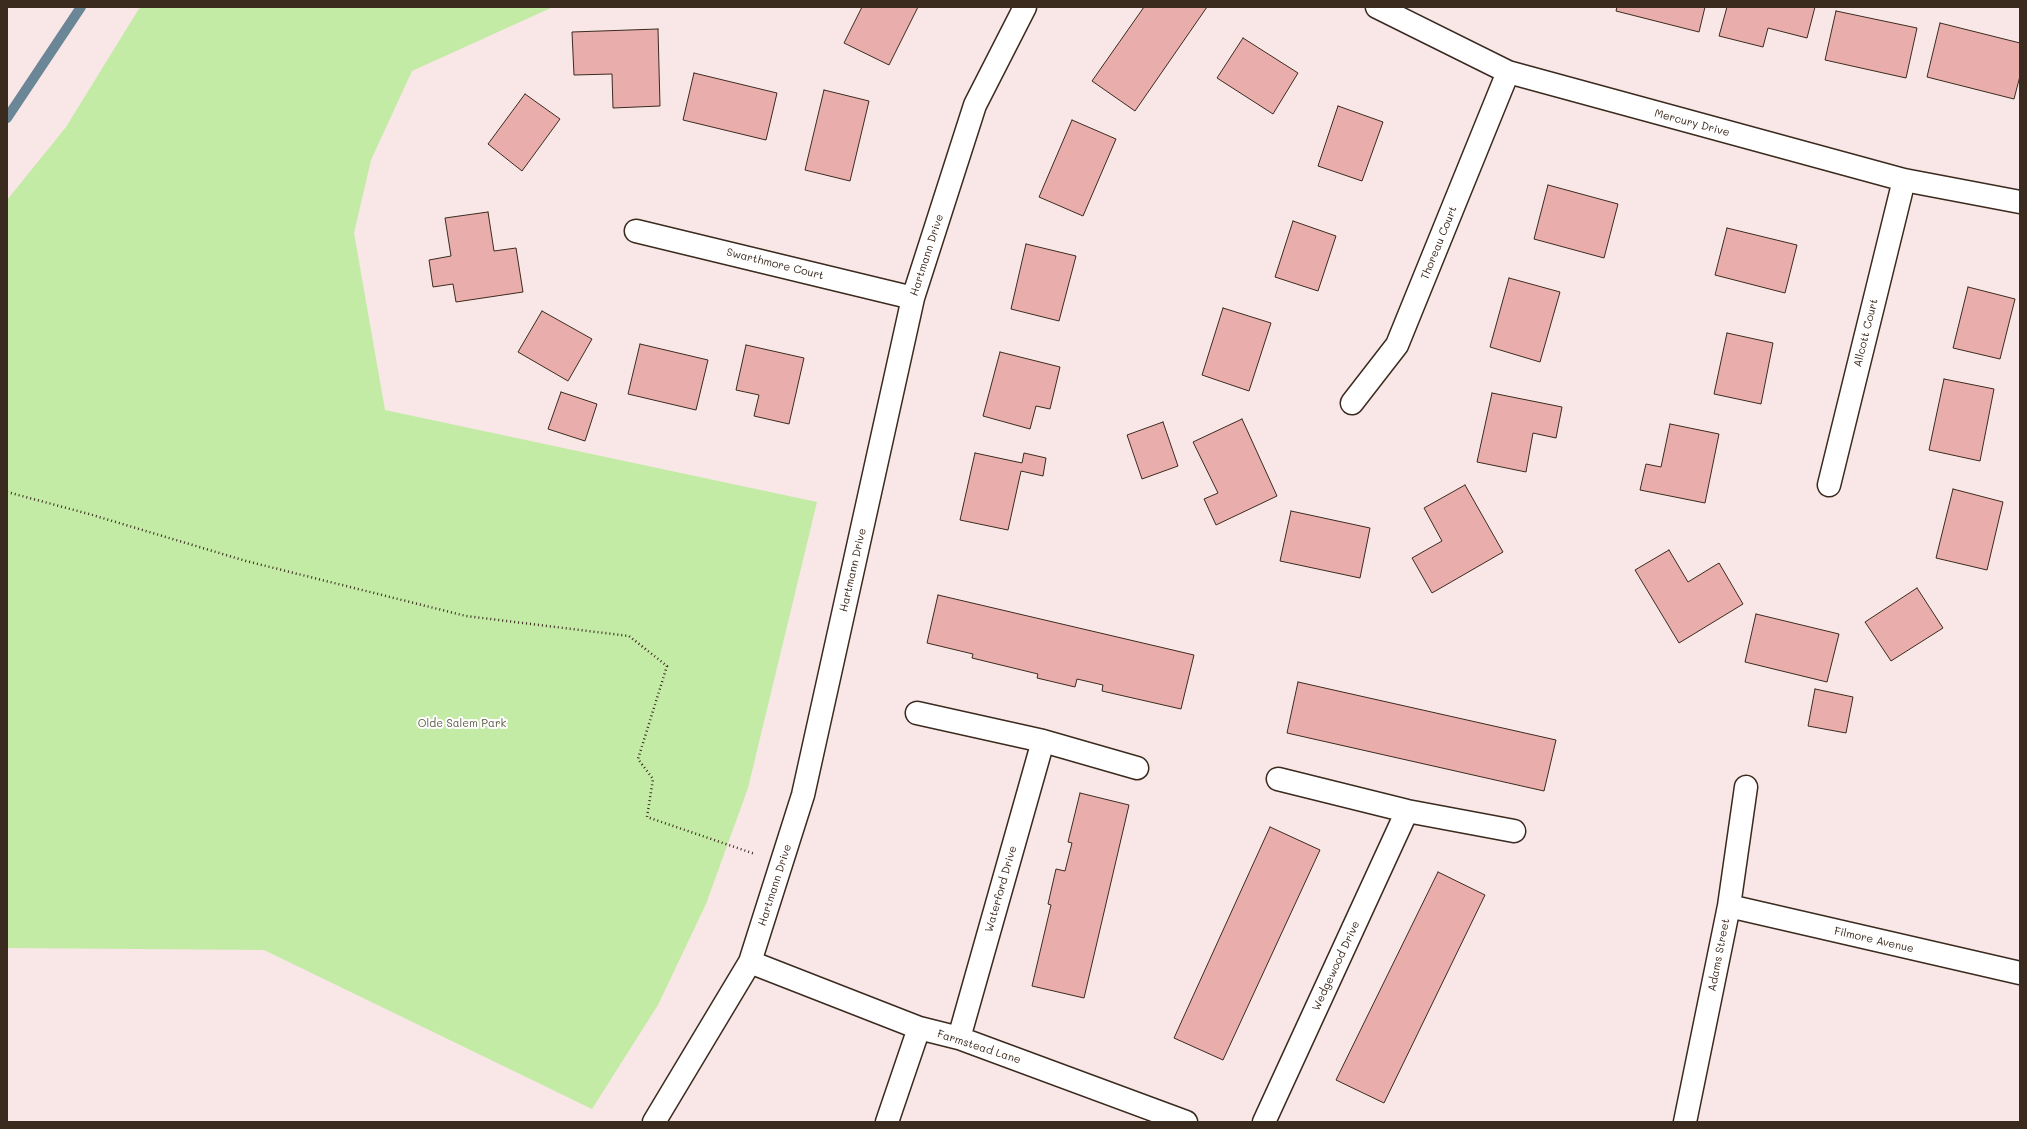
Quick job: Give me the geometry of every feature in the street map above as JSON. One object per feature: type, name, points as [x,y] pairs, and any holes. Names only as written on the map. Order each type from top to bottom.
[{"type":"street","name":"Hartmann Drive","points":[[654,1122],[750,962],[803,796],[913,298],[975,105],[1025,7]]},
{"type":"street","name":"Mercury Drive","points":[[1377,7],[1508,72],[1904,180],[2020,202]]},
{"type":"street","name":"Thoreau Court","points":[[1352,403],[1397,345],[1508,72]]},
{"type":"street","name":"Allcott Court","points":[[1829,485],[1904,180]]},
{"type":"street","name":"Swarthmore Court","points":[[636,230],[913,298]]},
{"type":"street","points":[[917,713],[1043,741],[1137,768]]},
{"type":"street","name":"Waterford Drive","points":[[959,1038],[1043,741]]},
{"type":"street","points":[[1278,779],[1407,811],[1514,831]]},
{"type":"street","name":"Adams Street","points":[[1685,1122],[1729,906],[1746,787]]},
{"type":"street","name":"Wedgewood Drive","points":[[1264,1122],[1407,811]]},
{"type":"street","name":"Filmore Avenue","points":[[1729,906],[2020,973]]},
{"type":"street","name":"Farmstead Lane","points":[[750,962],[919,1028],[959,1038],[1186,1122]]},
{"type":"street","points":[[887,1122],[919,1028]]},
{"type":"path","points":[[7,492],[89,514],[246,561],[466,616],[629,636],[667,666],[638,759],[653,779],[647,817],[781,862]]},
{"type":"green space","name":"Olde Salem Park","points":[[140,7],[553,7],[412,71],[371,160],[354,233],[385,410],[817,502],[748,788],[706,904],[658,1005],[592,1109],[264,950],[7,948],[7,200],[66,127]]},
{"type":"building","points":[[862,7],[918,7],[889,65],[844,43]]},
{"type":"building","points":[[1144,7],[1207,7],[1135,111],[1092,81]]},
{"type":"building","points":[[1617,7],[1705,7],[1699,32],[1616,11]]},
{"type":"building","points":[[1727,7],[1815,7],[1807,38],[1768,28],[1763,47],[1719,36]]},
{"type":"building","points":[[1836,11],[1917,28],[1906,78],[1825,60]]},
{"type":"building","points":[[1940,23],[2020,43],[2020,76],[2014,99],[1927,77]]},
{"type":"building","points":[[658,29],[660,106],[613,108],[612,74],[574,75],[572,32]]},
{"type":"building","points":[[1243,38],[1298,73],[1273,114],[1217,78]]},
{"type":"building","points":[[694,73],[777,93],[766,140],[683,120]]},
{"type":"building","points":[[824,90],[869,101],[850,181],[805,170]]},
{"type":"building","points":[[525,94],[560,119],[522,171],[488,144]]},
{"type":"building","points":[[1338,106],[1383,122],[1362,181],[1318,166]]},
{"type":"building","points":[[1072,120],[1116,139],[1083,216],[1039,197]]},
{"type":"building","points":[[1548,185],[1618,204],[1604,258],[1534,239]]},
{"type":"building","points":[[488,212],[494,251],[516,248],[523,292],[456,302],[453,284],[433,287],[429,260],[451,256],[445,218]]},
{"type":"building","points":[[1293,221],[1336,236],[1318,291],[1275,277]]},
{"type":"building","points":[[1727,228],[1797,245],[1785,293],[1715,275]]},
{"type":"building","points":[[1026,244],[1076,256],[1059,321],[1011,309]]},
{"type":"building","points":[[1509,278],[1560,292],[1540,362],[1490,347]]},
{"type":"building","points":[[1968,287],[2015,299],[2000,359],[1953,348]]},
{"type":"building","points":[[1223,308],[1271,323],[1249,391],[1202,375]]},
{"type":"building","points":[[542,311],[592,339],[568,381],[518,352]]},
{"type":"building","points":[[1727,333],[1773,343],[1761,404],[1714,394]]},
{"type":"building","points":[[640,344],[708,360],[696,410],[628,394]]},
{"type":"building","points":[[746,345],[804,358],[789,424],[754,416],[759,395],[736,390]]},
{"type":"building","points":[[1000,352],[1060,367],[1050,409],[1036,406],[1030,429],[983,416]]},
{"type":"building","points":[[1944,379],[1994,389],[1980,461],[1929,450]]},
{"type":"building","points":[[561,392],[597,404],[585,441],[548,429]]},
{"type":"building","points":[[1492,393],[1562,407],[1556,438],[1533,433],[1526,472],[1477,462]]},
{"type":"building","points":[[1242,419],[1277,496],[1216,525],[1204,499],[1218,493],[1193,442]]},
{"type":"building","points":[[1163,422],[1178,466],[1142,479],[1127,435]]},
{"type":"building","points":[[1670,424],[1719,434],[1705,503],[1640,490],[1646,464],[1661,467]]},
{"type":"building","points":[[975,453],[1022,463],[1024,453],[1046,458],[1043,476],[1021,471],[1008,530],[960,520]]},
{"type":"building","points":[[1465,485],[1503,552],[1432,593],[1412,558],[1442,541],[1424,508]]},
{"type":"building","points":[[1953,489],[2003,502],[1987,570],[1936,558]]},
{"type":"building","points":[[1291,511],[1370,528],[1360,578],[1280,561]]},
{"type":"building","points":[[1669,550],[1688,582],[1719,563],[1743,604],[1679,643],[1635,570]]},
{"type":"building","points":[[1917,588],[1943,628],[1891,661],[1865,622]]},
{"type":"building","points":[[938,595],[1194,655],[1181,709],[1102,691],[1103,685],[1077,679],[1075,687],[1037,678],[1038,674],[972,658],[973,654],[927,643]]},
{"type":"building","points":[[1756,614],[1839,634],[1827,682],[1745,662]]},
{"type":"building","points":[[1298,682],[1556,740],[1544,791],[1287,733]]},
{"type":"building","points":[[1815,689],[1853,697],[1846,733],[1808,726]]},
{"type":"building","points":[[1080,793],[1129,805],[1084,998],[1032,986],[1051,905],[1048,904],[1056,869],[1065,871],[1072,843],[1068,842]]},
{"type":"building","points":[[1270,827],[1320,850],[1223,1060],[1174,1038]]},
{"type":"building","points":[[1438,872],[1485,895],[1384,1103],[1336,1080]]},
{"type":"waterway","points":[[7,118],[81,7]]}]
